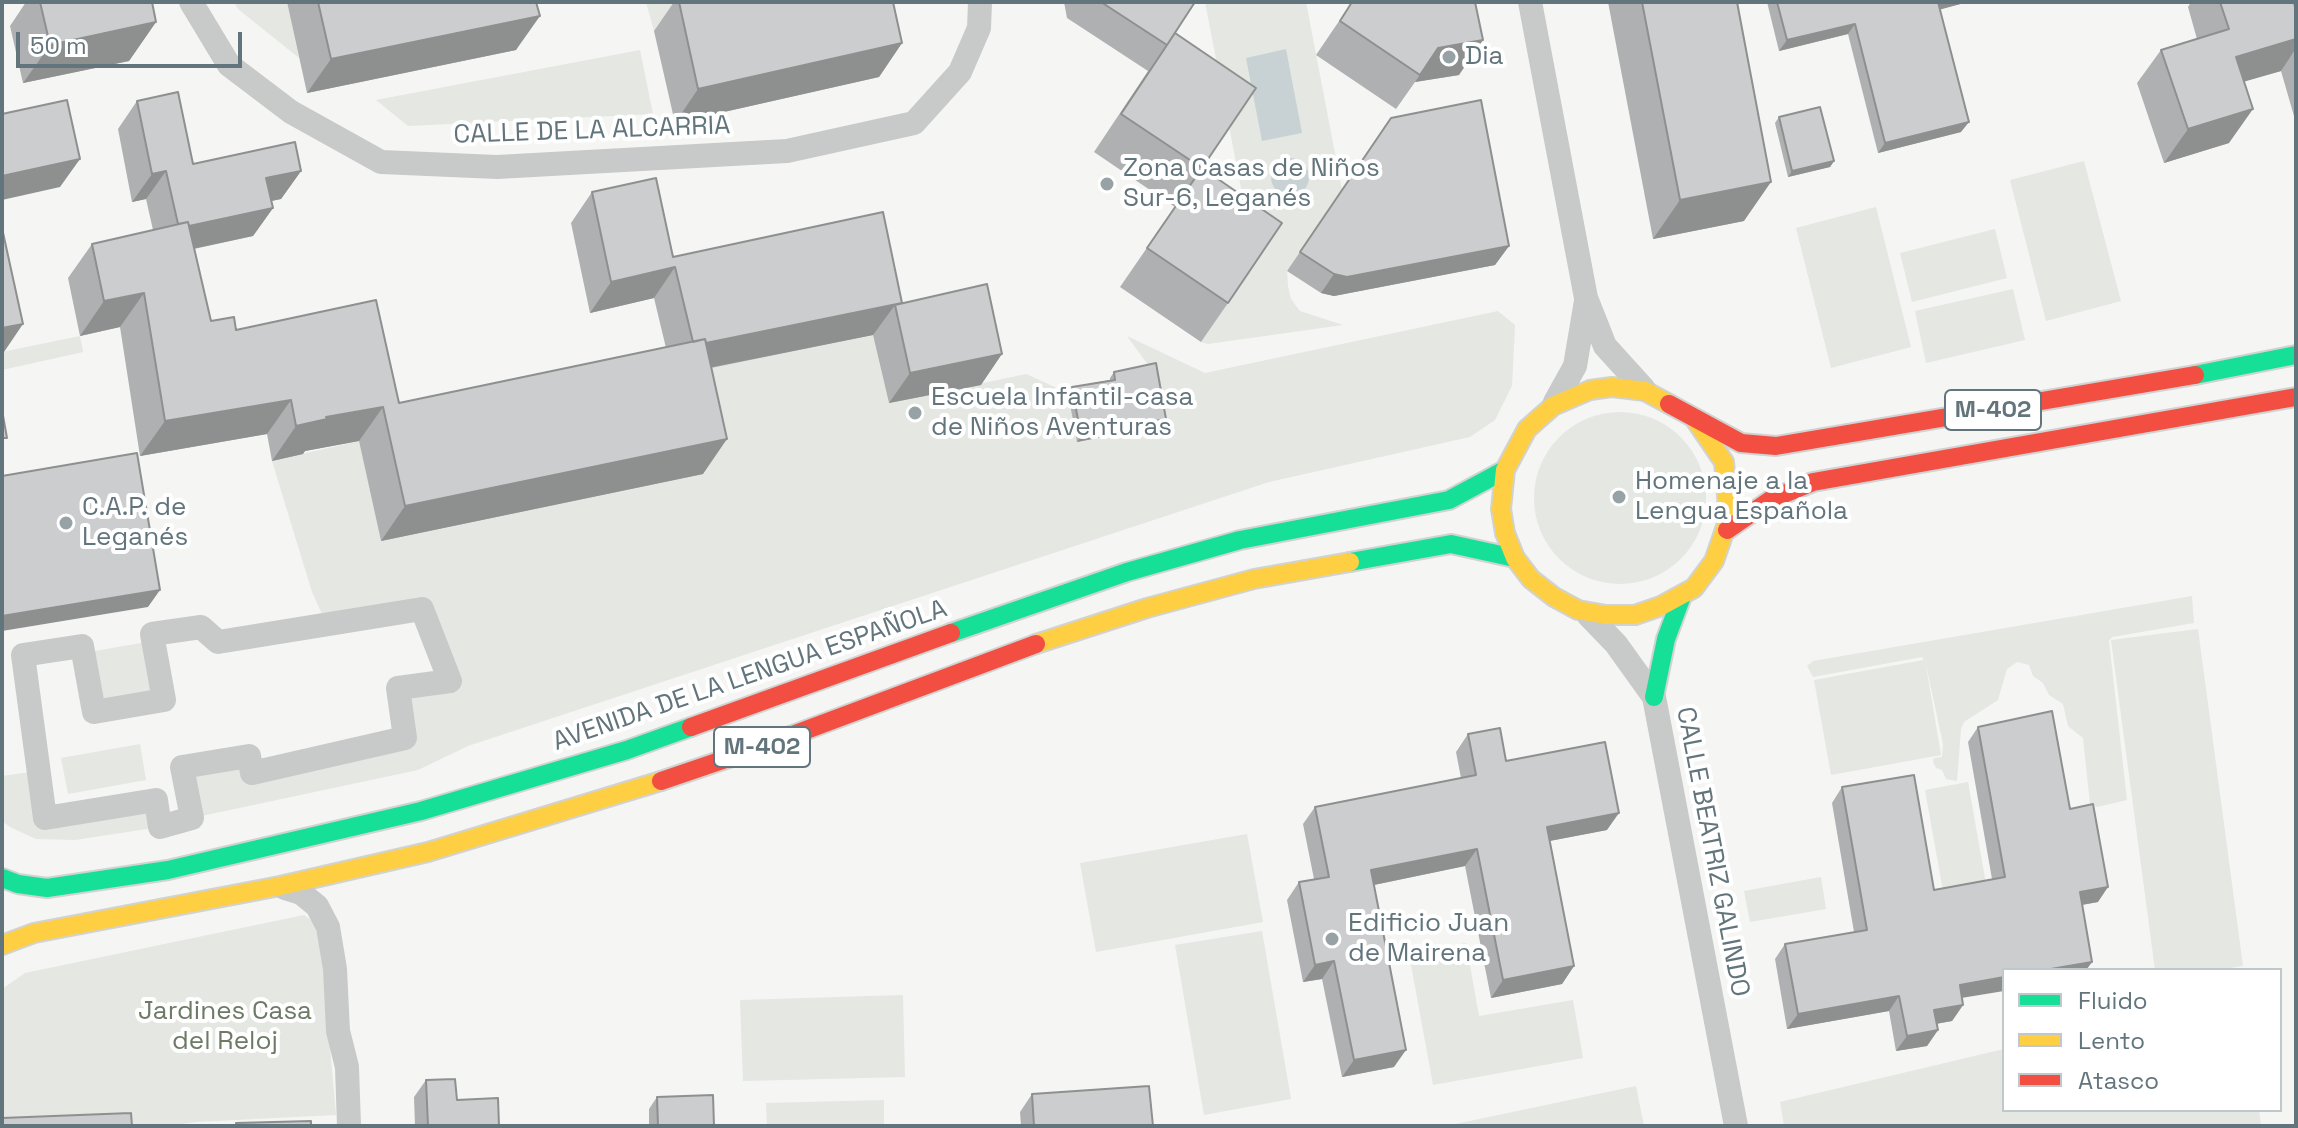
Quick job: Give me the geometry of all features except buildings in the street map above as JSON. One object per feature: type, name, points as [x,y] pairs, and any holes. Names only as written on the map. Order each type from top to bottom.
[{"type":"highway","name":"M-402","points":[[1694,418],[1724,462],[1728,489],[1727,530],[1714,561],[1694,588],[1661,606],[1635,615],[1584,611],[1554,597],[1531,579],[1515,558],[1505,533],[1501,509],[1505,470],[1527,429],[1553,406],[1590,390],[1612,387],[1645,391],[1741,443],[1776,446],[2226,370],[2296,355]]},
{"type":"highway","name":"M-402","points":[[1727,530],[1757,507],[1789,490],[1813,482],[2296,397]]},
{"type":"highway","name":"AVENIDA DE LA LENGUA ESPAÑOLA","points":[[2,878],[47,888],[93,883],[168,870],[421,811],[627,750],[1127,572],[1240,540],[1449,500],[1505,470]]},
{"type":"highway","name":"M-402","points":[[2,945],[34,933],[280,886],[428,852],[652,784],[758,748],[1029,646],[1147,608],[1254,579],[1451,544],[1515,558]]},
{"type":"highway","points":[[1654,697],[1666,639],[1682,596]]},
{"type":"street","name":"CALLE DE LA ALCARRIA","points":[[191,2],[229,65],[291,112],[381,162],[497,167],[787,151],[914,123],[960,72],[979,28],[980,2]]},
{"type":"street","points":[[1530,2],[1586,298],[1605,346],[1645,391]]},
{"type":"street","points":[[1553,406],[1575,366],[1586,298]]},
{"type":"street","points":[[422,609],[450,681],[398,688],[405,738],[252,773],[249,756],[182,767],[192,818],[160,827],[156,800],[45,818],[23,655],[82,646],[94,712],[164,700],[152,634],[201,627],[218,642],[422,609]]},
{"type":"street","name":"CALLE BEATRIZ GALINDO","points":[[1584,611],[1616,644],[1654,697],[1736,1126]]},
{"type":"street","points":[[280,886],[301,893],[317,906],[328,927],[335,969],[338,1031],[348,1078],[349,1126]]},
{"type":"green space","points":[[234,2],[287,2],[299,58],[238,9]]},
{"type":"green space","points":[[646,2],[778,2],[654,31]]},
{"type":"green space","points":[[1205,2],[1306,2],[1342,190],[1287,271],[1288,286],[1291,299],[1300,311],[1343,325],[1208,344],[1201,342],[1255,261]]},
{"type":"green space","points":[[640,50],[653,114],[408,126],[376,100]]},
{"type":"green space","points":[[2084,161],[2121,301],[2046,321],[2010,180]]},
{"type":"green space","points":[[1876,207],[1911,347],[1831,368],[1796,228]]},
{"type":"green space","points":[[1995,229],[2007,278],[1912,302],[1900,253]]},
{"type":"green space","points":[[2013,289],[2025,340],[1926,363],[1915,311]]},
{"type":"green space","points":[[1498,311],[1515,325],[1512,386],[1495,420],[1470,437],[1269,482],[468,746],[418,770],[192,818],[182,767],[249,756],[252,772],[404,738],[398,688],[449,681],[422,610],[327,625],[312,592],[272,461],[359,441],[381,541],[681,374],[873,335],[889,403],[1026,374],[1068,393],[1151,369],[1127,336],[1205,373]]},
{"type":"green space","points":[[80,336],[83,352],[2,370],[2,352]]},
{"type":"green space","points":[[1620,412],[1653,418],[1681,437],[1700,465],[1706,498],[1700,531],[1681,559],[1653,578],[1620,584],[1587,578],[1559,559],[1540,531],[1534,498],[1540,465],[1559,437],[1587,418]]},
{"type":"green space","points":[[2192,596],[2194,623],[2112,637],[2109,641],[2127,800],[2097,807],[2090,804],[2083,738],[2068,726],[2063,704],[2049,695],[2043,683],[2033,676],[2029,665],[2017,662],[2007,669],[1998,700],[1964,722],[1957,781],[1946,779],[1933,762],[1934,758],[1942,757],[1943,744],[1925,660],[1941,755],[1831,775],[1814,680],[1924,660],[1922,657],[1813,677],[1807,666],[1813,661]]},
{"type":"green space","points":[[2198,629],[2243,966],[2155,968],[2111,640]]},
{"type":"green space","points":[[153,641],[164,700],[94,712],[83,653]]},
{"type":"green space","points":[[140,744],[146,780],[68,794],[61,758]]},
{"type":"green space","points":[[37,771],[45,818],[156,800],[160,827],[75,840],[36,839],[2,821],[2,776]]},
{"type":"green space","points":[[1968,782],[1986,884],[1943,891],[1925,790]]},
{"type":"green space","points":[[1247,834],[1263,922],[1096,952],[1080,863]]},
{"type":"green space","points":[[1821,877],[1826,909],[1750,922],[1744,891]]},
{"type":"green space","name":"Jardines Casa del Reloj","points":[[304,915],[314,922],[321,946],[336,1115],[168,1126],[2,1126],[2,989],[25,973]]},
{"type":"green space","points":[[1262,931],[1291,1099],[1204,1115],[1175,945]]},
{"type":"green space","points":[[1466,943],[1479,1016],[1573,1000],[1583,1058],[1433,1085],[1409,954]]},
{"type":"green space","points":[[903,995],[905,1077],[743,1081],[740,1000]]},
{"type":"green space","points":[[2002,1049],[2002,1112],[2259,1112],[2261,1126],[1784,1126],[1780,1102]]},
{"type":"green space","points":[[1636,1086],[1644,1126],[1446,1126]]},
{"type":"green space","points":[[884,1100],[884,1126],[767,1126],[766,1103]]},
{"type":"shaded area","points":[[1286,49],[1302,133],[1262,141],[1246,58]]},
{"type":"shaded area","points":[[1290,158],[1304,163],[1309,177],[1304,191],[1290,196],[1276,191],[1271,177],[1276,163]]},
{"type":"traffic: fast","points":[[2195,375],[2296,355]]},
{"type":"traffic: fast","points":[[951,633],[1127,572],[1240,540],[1449,500],[1505,470]]},
{"type":"traffic: fast","points":[[1350,562],[1451,544],[1515,558]]},
{"type":"traffic: fast","points":[[1654,697],[1666,639],[1682,596]]},
{"type":"traffic: fast","points":[[2,878],[47,888],[168,870],[421,811],[627,750],[691,727]]},
{"type":"traffic: slow","points":[[1669,404],[1645,391],[1612,387],[1590,390],[1553,406],[1527,429],[1505,470],[1501,509],[1505,533],[1515,558],[1531,579],[1554,597],[1578,610],[1606,615],[1635,615],[1661,606],[1694,588],[1714,561],[1729,518],[1724,462],[1694,418]]},
{"type":"traffic: slow","points":[[1036,644],[1147,608],[1254,579],[1350,562]]},
{"type":"traffic: slow","points":[[2,945],[34,933],[280,886],[428,852],[661,781]]},
{"type":"traffic: jam","points":[[1669,404],[1741,443],[1776,446],[2195,375]]},
{"type":"traffic: jam","points":[[1727,530],[1772,499],[1813,482],[2296,397]]},
{"type":"traffic: jam","points":[[691,727],[951,633]]},
{"type":"traffic: jam","points":[[661,781],[1036,644]]},
{"type":"place","name":"Dia","points":[[1449,57]]},
{"type":"place","name":"Zona Casas de Niños Sur-6, Leganés","points":[[1107,184]]},
{"type":"place","name":"Escuela Infantil-casa de Niños Aventuras","points":[[915,413]]},
{"type":"place","name":"Homenaje a la Lengua Española","points":[[1619,497]]},
{"type":"place","name":"C.A.P. de Leganés","points":[[66,523]]},
{"type":"place","name":"Edificio Juan de Mairena","points":[[1332,939]]}]
